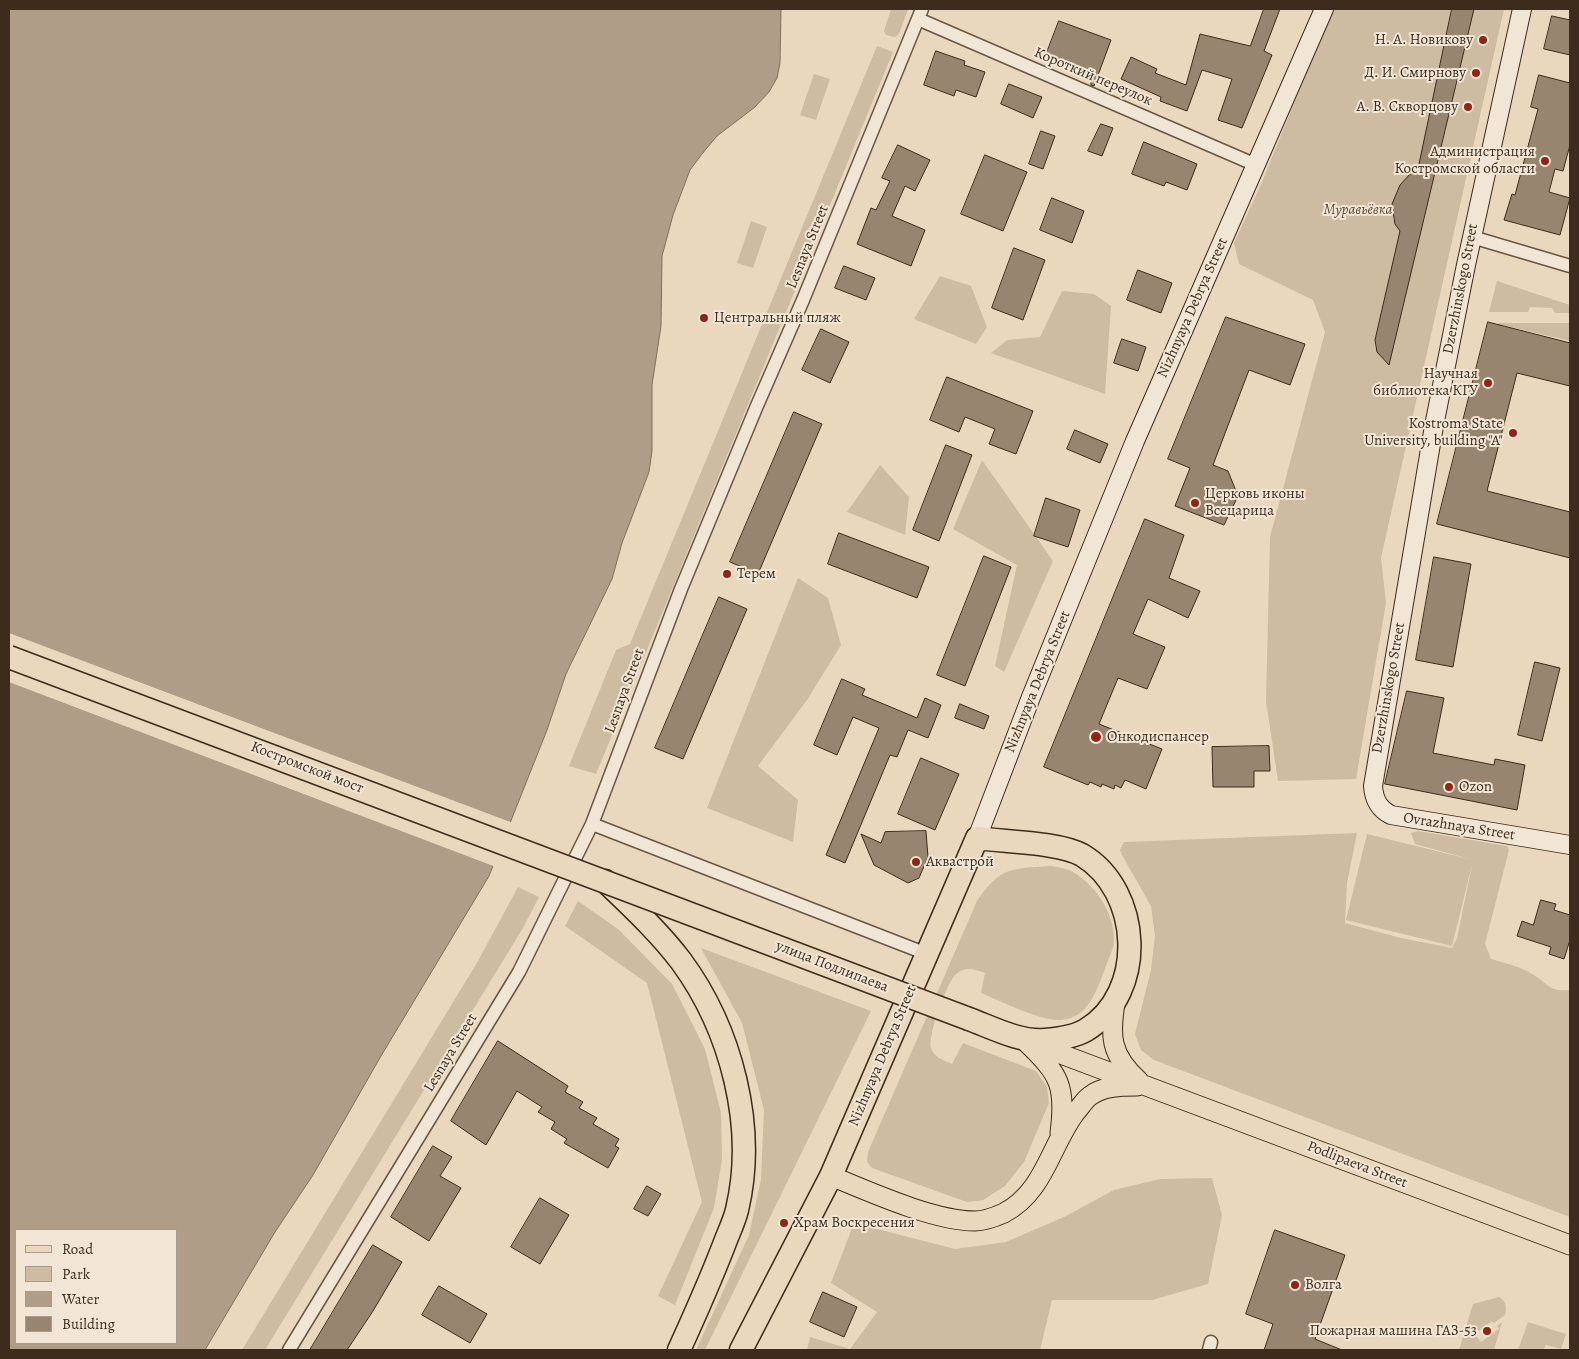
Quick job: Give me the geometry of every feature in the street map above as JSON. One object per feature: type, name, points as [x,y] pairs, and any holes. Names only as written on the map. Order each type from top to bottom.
[{"type":"highway","name":"Костромской мост","points":[[9,657],[605,880]]},
{"type":"highway","name":"Nizhnyaya Debrya Street","points":[[741,1350],[831,1176],[977,838]]},
{"type":"highway","points":[[977,838],[1066,849],[1082,855],[1104,874],[1118,896],[1129,929],[1130,952],[1116,997],[1107,1011],[1085,1030],[1069,1037],[1044,1040],[1023,1039]]},
{"type":"highway","points":[[605,880],[681,961],[711,1011],[732,1065],[743,1122],[743,1167],[737,1210],[711,1279],[679,1350]]},
{"type":"highway","name":"улица Подлипаева","points":[[605,880],[1023,1039]]},
{"type":"main road","points":[[1116,997],[1112,1023],[1115,1048],[1119,1061],[1144,1086]]},
{"type":"main road","points":[[831,1176],[923,1210],[951,1218],[976,1221],[994,1218],[1015,1207],[1030,1193],[1047,1168],[1059,1137],[1063,1099],[1060,1084],[1044,1061],[1023,1039]]},
{"type":"main road","name":"улица Подлипаева","points":[[1023,1039],[1144,1086]]},
{"type":"main road","points":[[1059,1137],[1090,1096],[1109,1088],[1144,1086]]},
{"type":"main road","name":"Podlipaeva Street","points":[[1144,1086],[1570,1245]]},
{"type":"street","name":"Nizhnyaya Debrya Street","points":[[977,838],[1031,698],[1135,441],[1324,9]]},
{"type":"street","name":"Dzerzhinskogo Street","points":[[1374,779],[1434,426],[1472,237],[1522,9]]},
{"type":"street","name":"Короткий переулок","points":[[920,14],[1256,165]]},
{"type":"street","name":"Lesnaya Street","points":[[289,1350],[520,972],[592,824],[681,590],[807,292],[920,14]]},
{"type":"street","points":[[1472,237],[1570,266]]},
{"type":"street","name":"Ovrazhnaya Street","points":[[1374,779],[1373,792],[1376,800],[1382,811],[1391,815],[1570,845]]},
{"type":"street","points":[[592,824],[927,954]]},
{"type":"green space","points":[[891,9],[908,9],[899,34],[895,37],[886,35],[884,31]]},
{"type":"green space","name":"Муравьёвка","points":[[1332,9],[1504,9],[1381,558],[1386,603],[1356,779],[1278,781],[1266,701],[1270,537],[1325,332],[1313,300],[1239,264],[1234,243],[1262,182]]},
{"type":"green space","points":[[877,46],[893,52],[596,774],[569,766],[616,650],[630,644]]},
{"type":"green space","points":[[814,74],[830,79],[816,120],[800,115]]},
{"type":"green space","points":[[751,221],[767,227],[753,268],[737,263]]},
{"type":"green space","points":[[940,276],[971,286],[987,327],[976,344],[914,319]]},
{"type":"green space","points":[[1497,281],[1570,305],[1570,313],[1555,313],[1552,308],[1530,307],[1528,312],[1489,312]]},
{"type":"green space","points":[[1062,291],[1094,294],[1111,306],[1105,394],[991,353],[1007,340],[1040,337]]},
{"type":"green space","points":[[1570,323],[1570,341],[1498,324]]},
{"type":"green space","points":[[982,460],[1053,561],[1004,672],[995,666],[1017,565],[953,529]]},
{"type":"green space","points":[[880,465],[909,497],[905,535],[847,512]]},
{"type":"green space","points":[[798,578],[828,598],[841,645],[807,700],[758,766],[798,800],[793,842],[707,808]]},
{"type":"green space","points":[[1418,831],[1507,846],[1509,850],[1485,944],[1491,959],[1522,969],[1557,990],[1570,990],[1570,1217],[1154,1060],[1141,1050],[1135,1034],[1151,970],[1155,936],[1151,906],[1120,850],[1124,842],[1357,833],[1347,883],[1345,923],[1401,938],[1452,948],[1457,938],[1473,861],[1452,946],[1346,920],[1367,834],[1473,860],[1415,844],[1411,833]]},
{"type":"green space","points":[[1051,866],[1069,870],[1087,882],[1107,909],[1111,920],[1113,947],[1095,993],[1085,1009],[1070,1018],[1060,1020],[1020,1010],[981,993],[985,973],[974,969],[966,969],[956,974],[948,987],[935,1021],[931,1042],[931,1048],[935,1054],[952,1064],[963,1043],[1036,1071],[1047,1087],[1049,1103],[1024,1162],[1005,1186],[983,1200],[967,1202],[872,1168],[867,1162],[868,1152],[977,901],[1000,875],[1016,869]]},
{"type":"green space","points":[[518,887],[539,897],[523,928],[265,1350],[242,1350],[478,961]]},
{"type":"green space","points":[[578,901],[618,929],[672,984],[705,1049],[721,1113],[722,1159],[714,1208],[675,1305],[658,1296],[702,1202],[647,983],[565,926]]},
{"type":"green space","points":[[701,948],[871,1011],[705,1350],[696,1350],[749,1235],[761,1179],[764,1110],[742,1023]]},
{"type":"green space","points":[[1212,1178],[1222,1215],[1208,1284],[1152,1300],[1052,1300],[1040,1350],[807,1350],[810,1337],[850,1349],[877,1312],[831,1283],[854,1223],[955,1249],[1006,1242],[1064,1217],[1114,1190],[1160,1179]]},
{"type":"green space","points":[[1499,1297],[1505,1304],[1505,1315],[1494,1323],[1492,1321],[1474,1334],[1481,1342],[1499,1329],[1497,1326],[1502,1322],[1494,1350],[1459,1350],[1473,1304]]},
{"type":"green space","points":[[1528,1322],[1566,1334],[1561,1349],[1546,1345],[1543,1350],[1518,1350]]},
{"type":"water","points":[[9,9],[781,9],[780,63],[777,78],[769,92],[755,107],[717,136],[702,154],[690,170],[673,215],[662,256],[661,326],[652,385],[652,451],[649,472],[622,543],[612,579],[566,674],[547,730],[489,876],[381,1056],[313,1175],[275,1232],[205,1350],[9,1350]]},
{"type":"pier","points":[[9,633],[513,823],[496,867],[9,682]]},
{"type":"building","points":[[1264,9],[1280,9],[1264,51],[1272,55],[1242,128],[1218,120],[1232,79],[1202,70],[1187,111],[1160,101],[1161,97],[1121,79],[1131,57],[1157,69],[1155,73],[1186,85],[1200,34],[1250,46]]},
{"type":"building","points":[[1452,9],[1474,9],[1389,365],[1377,352],[1375,340],[1400,231],[1395,224],[1392,204],[1400,185],[1410,174],[1417,172]]},
{"type":"building","points":[[1552,16],[1570,20],[1570,55],[1544,49]]},
{"type":"building","points":[[1059,21],[1111,40],[1094,86],[1091,85],[1091,72],[1046,55]]},
{"type":"building","points":[[936,51],[965,61],[964,65],[985,72],[976,97],[956,90],[954,96],[924,85]]},
{"type":"building","name":"Администрация Костромской области","points":[[1539,75],[1570,83],[1570,145],[1563,171],[1555,169],[1549,192],[1570,198],[1560,235],[1504,220],[1512,194],[1515,195],[1538,109],[1531,107]]},
{"type":"building","points":[[1009,84],[1042,97],[1033,118],[1001,104]]},
{"type":"building","points":[[1101,124],[1113,128],[1102,156],[1088,151]]},
{"type":"building","points":[[1041,131],[1055,136],[1043,169],[1029,164]]},
{"type":"building","points":[[1144,142],[1197,164],[1187,190],[1166,182],[1164,186],[1132,174]]},
{"type":"building","points":[[898,145],[930,160],[915,191],[905,186],[892,216],[925,230],[911,266],[857,244],[871,208],[876,210],[890,181],[882,178]]},
{"type":"building","points":[[985,155],[1027,172],[1003,231],[961,214]]},
{"type":"building","points":[[1052,198],[1084,211],[1072,243],[1040,230]]},
{"type":"building","points":[[1014,248],[1045,260],[1023,320],[992,308]]},
{"type":"building","points":[[844,266],[875,278],[866,300],[835,288]]},
{"type":"building","points":[[1138,270],[1172,283],[1161,313],[1127,300]]},
{"type":"building","points":[[1226,317],[1305,344],[1290,385],[1249,370],[1213,465],[1228,471],[1238,496],[1224,525],[1175,506],[1190,468],[1168,459]]},
{"type":"building","points":[[1488,322],[1570,343],[1570,386],[1517,373],[1487,491],[1570,512],[1570,558],[1437,524]]},
{"type":"building","points":[[821,329],[849,342],[830,383],[802,370]]},
{"type":"building","points":[[1122,339],[1146,347],[1138,371],[1114,363]]},
{"type":"building","points":[[947,377],[1033,411],[1016,454],[989,444],[995,429],[965,417],[959,432],[930,420]]},
{"type":"building","points":[[794,412],[822,424],[758,574],[730,562]]},
{"type":"building","points":[[1075,430],[1108,444],[1100,463],[1067,449]]},
{"type":"building","points":[[946,445],[972,455],[939,541],[913,530]]},
{"type":"building","points":[[1046,498],[1080,510],[1068,547],[1034,536]]},
{"type":"building","points":[[1145,519],[1184,535],[1169,578],[1200,591],[1188,618],[1148,599],[1133,634],[1165,647],[1147,689],[1118,678],[1099,724],[1162,749],[1146,789],[1125,780],[1121,788],[1115,785],[1114,789],[1102,784],[1101,787],[1090,782],[1088,785],[1044,767]]},
{"type":"building","points":[[839,533],[929,567],[917,598],[828,564]]},
{"type":"building","points":[[984,556],[1011,567],[965,686],[937,675]]},
{"type":"building","points":[[1434,557],[1471,564],[1453,667],[1416,660]]},
{"type":"building","points":[[719,597],[747,609],[683,759],[655,748]]},
{"type":"building","points":[[1535,662],[1560,668],[1542,741],[1518,735]]},
{"type":"building","points":[[842,679],[865,689],[862,695],[917,718],[925,698],[941,705],[928,738],[908,730],[897,757],[890,755],[845,863],[826,855],[879,728],[853,717],[837,755],[814,745]]},
{"type":"building","points":[[1407,691],[1444,698],[1433,753],[1494,765],[1495,759],[1525,765],[1517,810],[1385,784]]},
{"type":"building","points":[[960,704],[989,716],[984,729],[955,718]]},
{"type":"building","points":[[1269,746],[1270,771],[1254,771],[1254,787],[1213,787],[1212,747]]},
{"type":"building","points":[[921,758],[959,774],[935,830],[898,814]]},
{"type":"building","points":[[926,831],[928,857],[919,878],[908,883],[874,865],[861,834],[881,843],[885,832]]},
{"type":"building","points":[[1541,900],[1556,904],[1554,910],[1570,915],[1570,940],[1564,959],[1549,954],[1551,947],[1517,936],[1522,921],[1533,925]]},
{"type":"building","points":[[498,1041],[568,1086],[565,1092],[583,1102],[579,1108],[597,1118],[593,1124],[619,1139],[615,1146],[619,1148],[608,1168],[564,1143],[567,1139],[551,1129],[555,1122],[538,1112],[542,1107],[517,1091],[486,1145],[451,1121]]},
{"type":"building","points":[[433,1146],[452,1157],[440,1176],[461,1188],[429,1241],[391,1217]]},
{"type":"building","points":[[647,1186],[661,1194],[648,1216],[634,1209]]},
{"type":"building","points":[[540,1198],[569,1215],[540,1264],[511,1247]]},
{"type":"building","name":"Волга","points":[[1275,1230],[1345,1255],[1315,1339],[1342,1350],[1264,1350],[1273,1324],[1246,1314]]},
{"type":"building","points":[[373,1245],[402,1262],[373,1311],[347,1350],[310,1350]]},
{"type":"building","points":[[439,1286],[487,1314],[470,1343],[422,1315]]},
{"type":"building","points":[[823,1292],[857,1307],[844,1337],[810,1322]]},
{"type":"place","name":"Н. А. Новикову","points":[[1483,40]]},
{"type":"place","name":"Д. И. Смирнову","points":[[1476,73]]},
{"type":"place","name":"А. В. Скворцову","points":[[1468,107]]},
{"type":"place","name":"Администрация Костромской области","points":[[1545,161]]},
{"type":"place","name":"Центральный пляж","points":[[704,318]]},
{"type":"place","name":"Научная библиотека КГУ","points":[[1488,383]]},
{"type":"place","name":"Kostroma State University, building \"A\"","points":[[1513,433]]},
{"type":"place","name":"Церковь иконы Всецарица","points":[[1195,503]]},
{"type":"place","name":"Терем","points":[[727,574]]},
{"type":"place","name":"Онкодиспансер","points":[[1096,737]]},
{"type":"place","name":"Ozon","points":[[1449,787]]},
{"type":"place","name":"Аквастрой","points":[[916,862]]},
{"type":"place","name":"Храм Воскресения","points":[[784,1223]]},
{"type":"place","name":"Волга","points":[[1295,1285]]},
{"type":"place","name":"Пожарная машина ГАЗ-53","points":[[1487,1331]]}]
